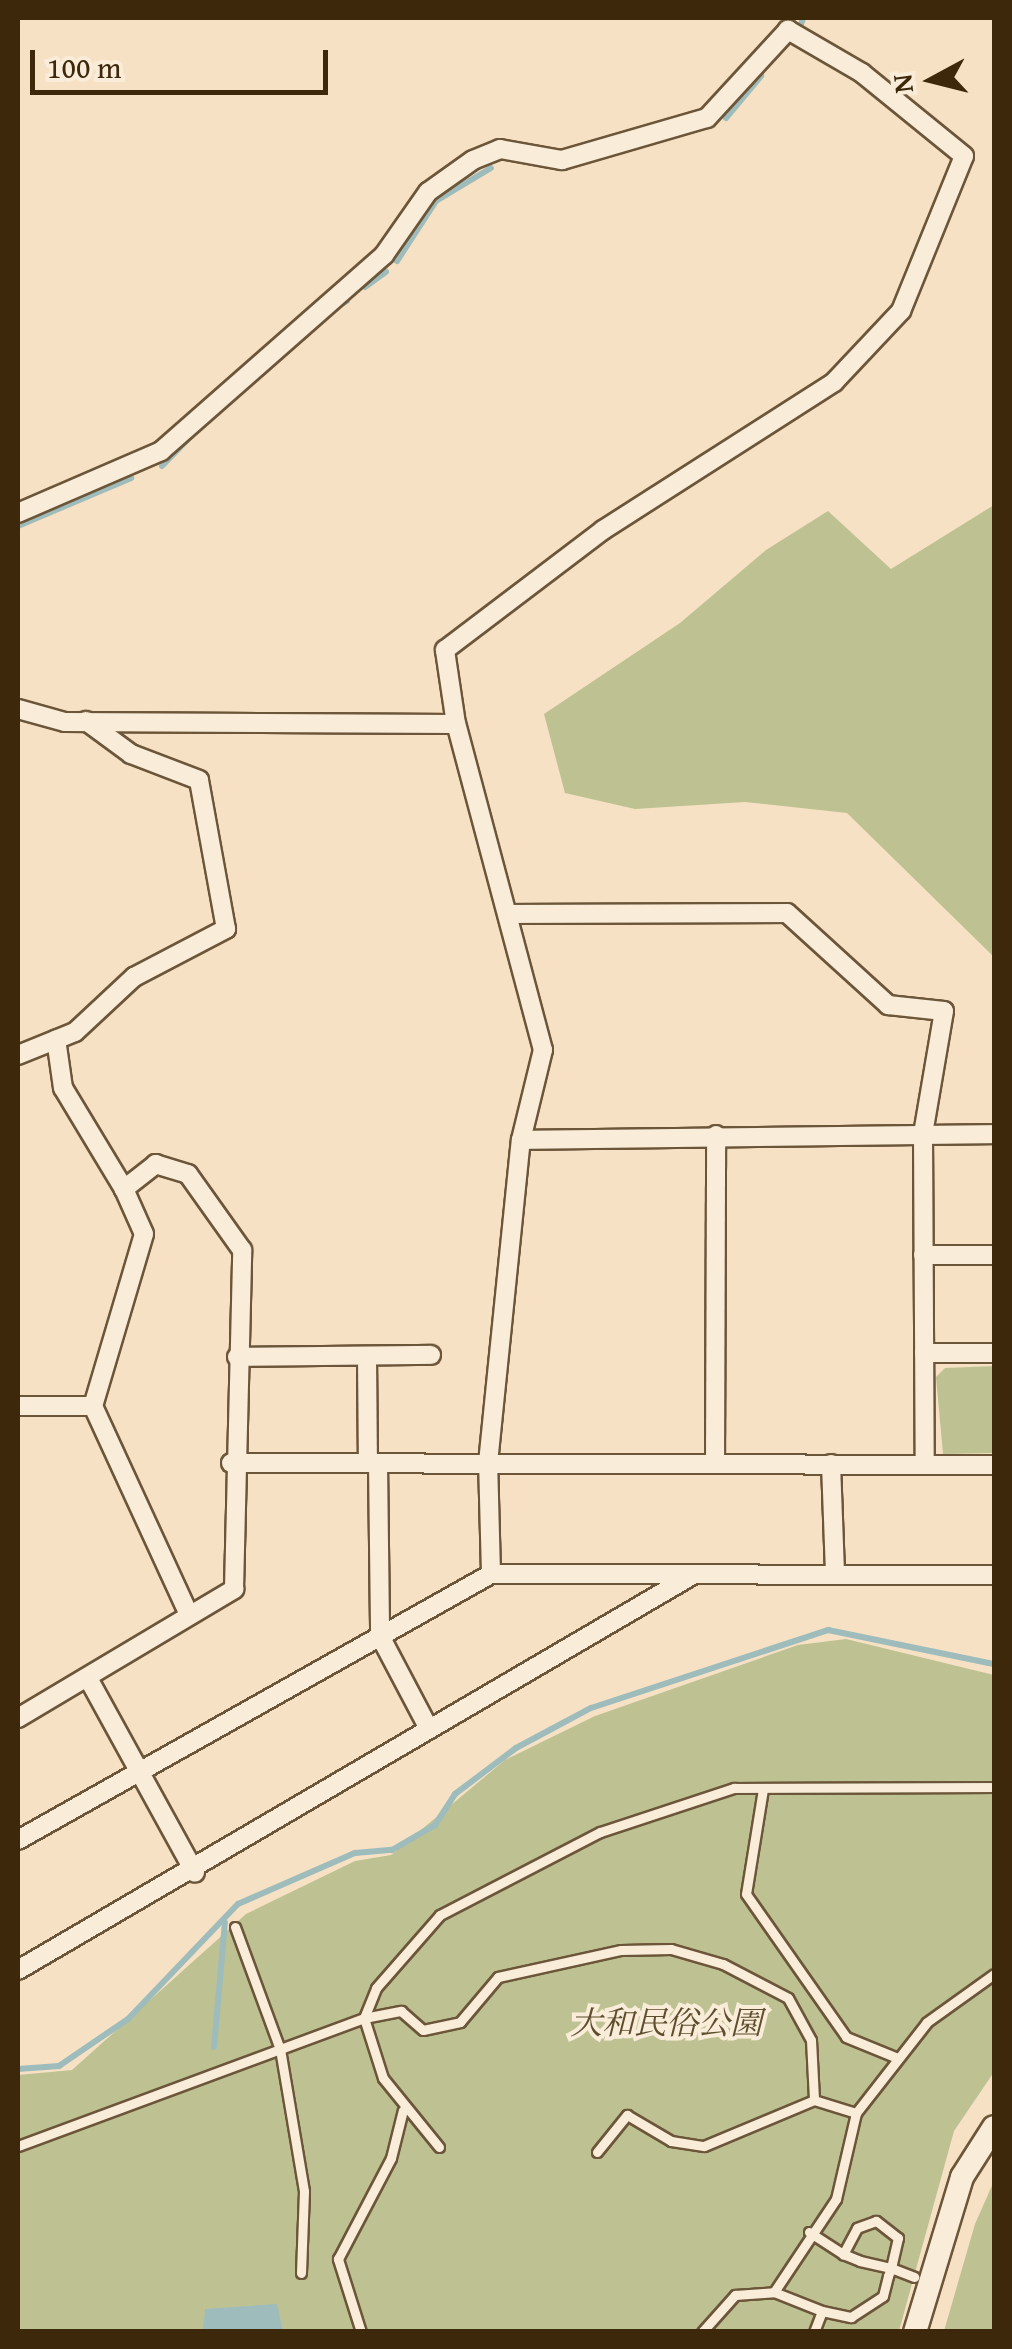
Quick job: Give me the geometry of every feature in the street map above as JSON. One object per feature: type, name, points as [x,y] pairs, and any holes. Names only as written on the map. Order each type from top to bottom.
[{"type":"street","points":[[18,512],[162,451],[384,255],[428,192],[473,160],[500,148],[562,160],[707,118],[788,24],[862,73],[964,156],[902,311],[834,382],[452,641],[445,663],[456,724],[512,914],[543,1050],[520,1140],[488,1463],[490,1574]]},
{"type":"street","points":[[18,709],[86,721],[456,724]]},
{"type":"street","points":[[18,1055],[94,1020],[134,976],[226,929],[199,780],[131,754],[86,721]]},
{"type":"street","points":[[512,914],[787,912],[888,1005],[944,1012],[922,1134],[925,1464]]},
{"type":"street","points":[[56,1039],[63,1088],[124,1189],[144,1234],[93,1406],[189,1615]]},
{"type":"street","points":[[520,1140],[994,1134]]},
{"type":"street","points":[[715,1464],[716,1135]]},
{"type":"street","points":[[18,1718],[234,1589],[231,1463],[242,1250],[207,1194],[188,1174],[156,1164],[124,1189]]},
{"type":"street","points":[[924,1255],[994,1255]]},
{"type":"street","points":[[924,1353],[994,1353]]},
{"type":"street","points":[[237,1357],[431,1355]]},
{"type":"street","points":[[368,1356],[380,1636],[429,1729]]},
{"type":"street","points":[[18,1406],[93,1406]]},
{"type":"street","points":[[231,1463],[994,1464]]},
{"type":"street","points":[[831,1464],[835,1574]]},
{"type":"street","points":[[18,1840],[490,1574],[994,1575]]},
{"type":"street","points":[[18,1970],[195,1873],[429,1729],[692,1575]]},
{"type":"street","points":[[88,1678],[195,1873]]},
{"type":"street","points":[[915,2332],[962,2177],[994,2126]]},
{"type":"lane","points":[[439,2147],[403,2110],[364,2018],[376,1988],[440,1916],[600,1832],[734,1788],[994,1787]]},
{"type":"lane","points":[[763,1790],[746,1894],[846,2038],[895,2057]]},
{"type":"lane","points":[[235,1927],[280,2048],[304,2191],[300,2274]]},
{"type":"lane","points":[[18,2146],[364,2018],[401,2012],[423,2030],[460,2022],[498,1978],[522,1968],[670,1949],[762,1982],[795,2008],[811,2040],[814,2100]]},
{"type":"lane","points":[[774,2292],[810,2232],[836,2199],[856,2113],[895,2057],[994,1974]]},
{"type":"lane","points":[[795,2008],[816,1996]]},
{"type":"lane","points":[[596,2152],[627,2115],[671,2142],[704,2146],[814,2100],[856,2113]]},
{"type":"lane","points":[[361,2332],[338,2260],[391,2158],[403,2110]]},
{"type":"lane","points":[[702,2332],[734,2295],[774,2292],[822,2311],[851,2317],[883,2296],[898,2238],[876,2221],[857,2228],[843,2254]]},
{"type":"lane","points":[[810,2232],[843,2254],[914,2277]]},
{"type":"lane","points":[[814,2332],[822,2311]]},
{"type":"green space","points":[[994,505],[994,957],[847,813],[745,802],[635,809],[565,793],[544,714],[680,623],[766,550],[828,511],[891,569]]},
{"type":"green space","points":[[994,1366],[994,1453],[943,1454],[936,1377],[945,1368]]},
{"type":"green space","name":"大和民俗公園","points":[[846,1639],[994,1675],[994,2072],[954,2131],[899,2331],[18,2332],[18,2075],[72,2070],[246,1914],[355,1861],[391,1855],[505,1760],[595,1716],[798,1645]]},
{"type":"green space","points":[[994,2181],[994,2331],[944,2331],[975,2224]]},
{"type":"water","points":[[277,2304],[283,2331],[203,2331],[205,2309]]},
{"type":"waterway","points":[[799,31],[803,18]]},
{"type":"waterway","points":[[726,118],[761,76]]},
{"type":"waterway","points":[[397,261],[436,201],[491,168]]},
{"type":"waterway","points":[[365,287],[386,272]]},
{"type":"waterway","points":[[333,309],[347,301]]},
{"type":"waterway","points":[[162,466],[199,428]]},
{"type":"waterway","points":[[18,526],[131,478]]},
{"type":"waterway","points":[[18,2069],[59,2066],[128,2019],[238,1904],[355,1853],[392,1850],[435,1825],[455,1794],[516,1748],[591,1708],[828,1630],[994,1664]]},
{"type":"waterway","points":[[214,2047],[225,1922]]}]
